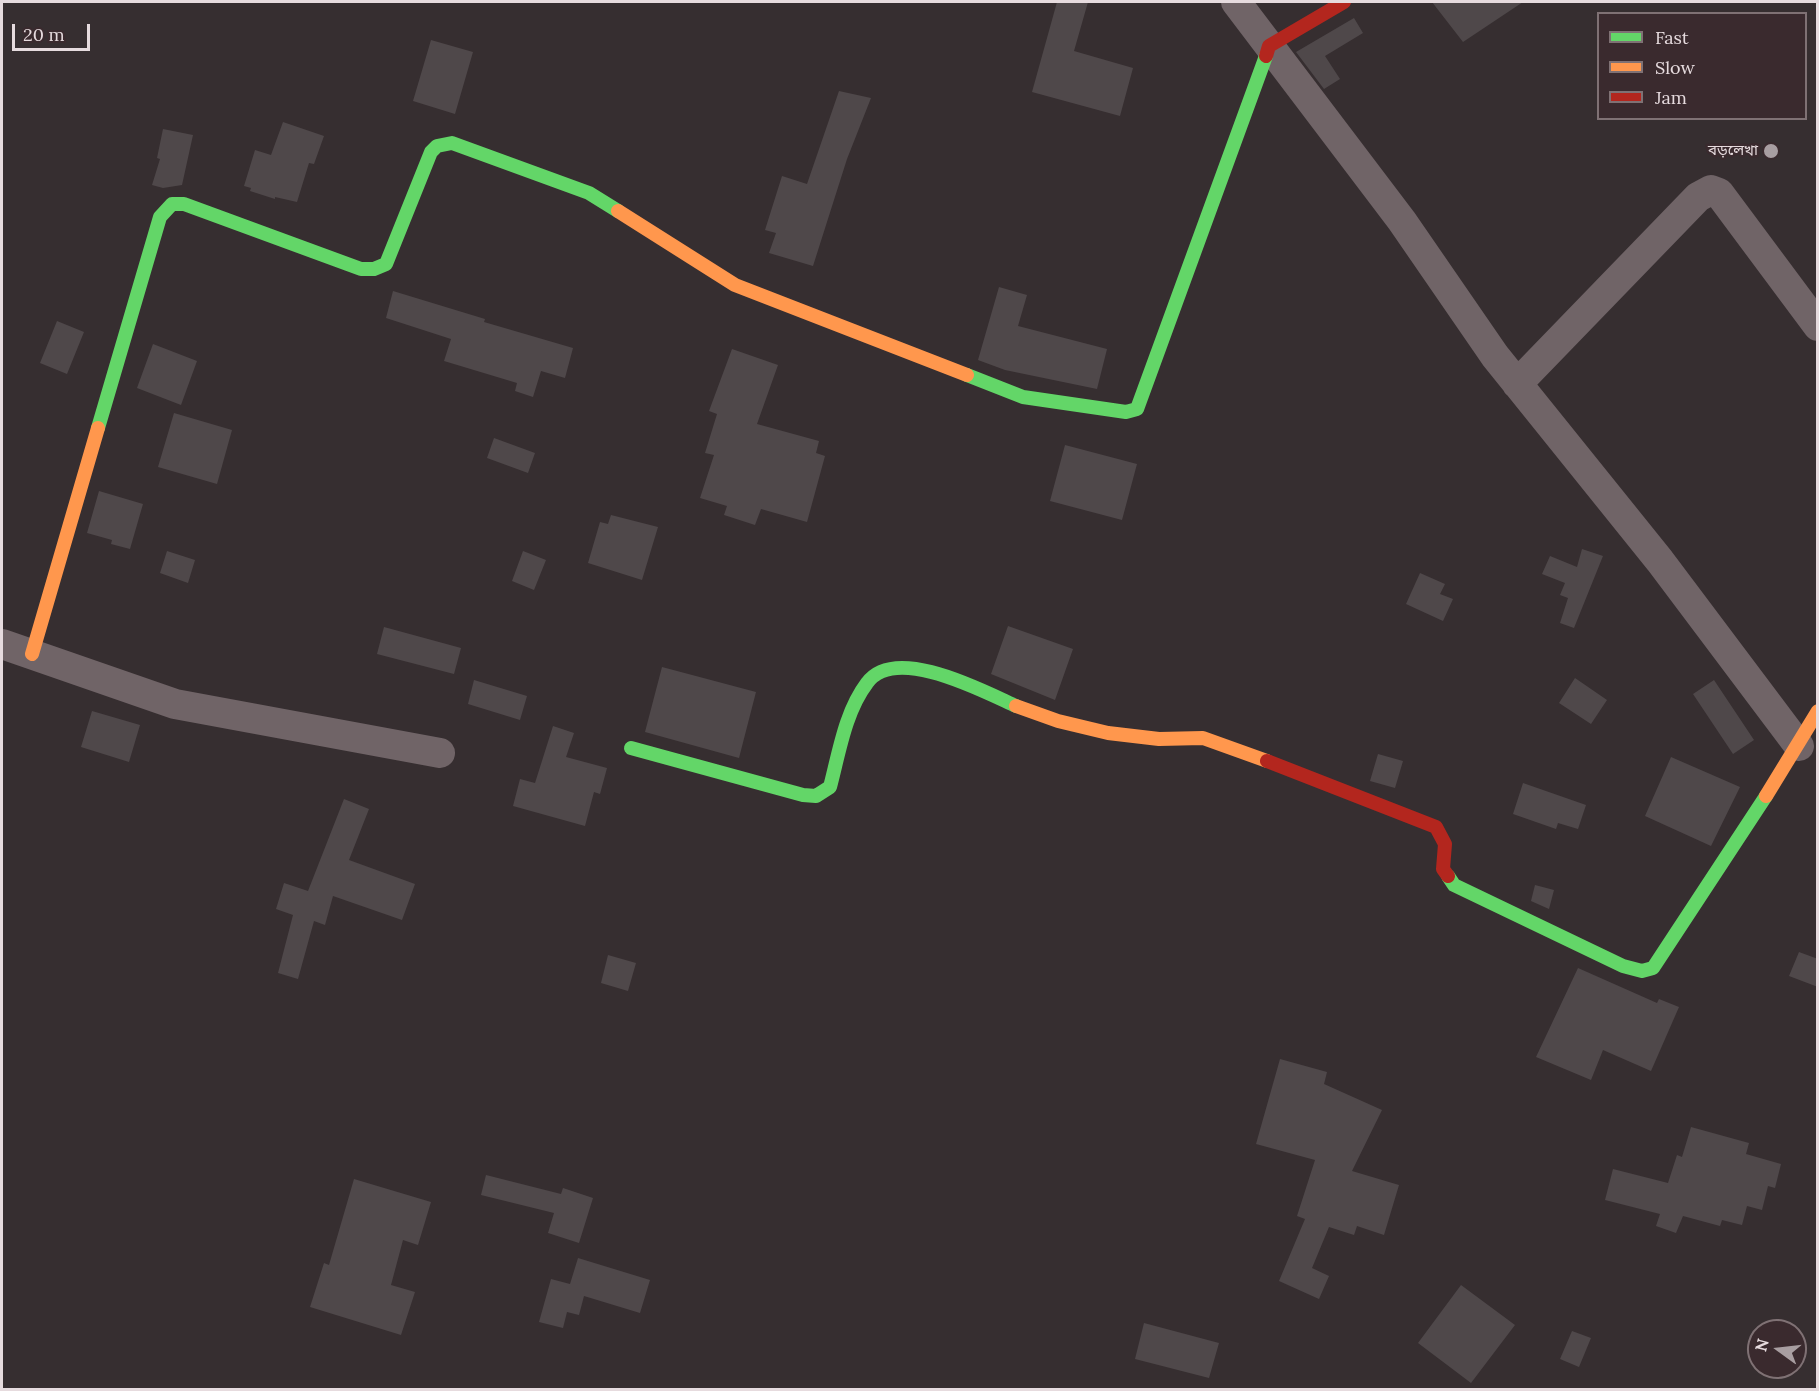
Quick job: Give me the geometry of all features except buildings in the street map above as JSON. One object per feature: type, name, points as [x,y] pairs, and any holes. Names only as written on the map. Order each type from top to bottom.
[{"type":"street","points":[[1236,2],[1402,221],[1517,384],[1660,561],[1799,746]]},
{"type":"street","points":[[32,654],[151,245],[160,217],[172,204],[184,204],[361,269],[374,269],[386,264],[431,152],[437,146],[452,143],[589,193],[735,285],[1023,397],[1126,412],[1137,409],[1269,46],[1344,2]]},
{"type":"street","points":[[1517,384],[1698,197],[1711,190],[1719,193],[1818,326]]},
{"type":"street","points":[[2,644],[175,704],[440,753]]},
{"type":"street","points":[[631,748],[724,775],[803,795],[816,796],[830,787],[849,720],[866,682],[877,672],[898,667],[941,674],[1074,727],[1162,739],[1194,737],[1222,743],[1437,827],[1445,844],[1443,869],[1454,885],[1623,966],[1642,971],[1653,968],[1799,746],[1818,711]]},
{"type":"traffic: fast","points":[[967,375],[1023,397],[1126,412],[1137,409],[1266,56]]},
{"type":"traffic: fast","points":[[98,428],[160,217],[172,204],[184,204],[361,269],[374,269],[386,264],[431,152],[437,146],[452,143],[589,193],[618,211]]},
{"type":"traffic: fast","points":[[631,748],[803,795],[816,796],[830,787],[848,720],[859,694],[867,683],[880,672],[897,668],[918,669],[940,674],[1016,706]]},
{"type":"traffic: fast","points":[[1448,876],[1454,885],[1623,966],[1642,971],[1653,968],[1766,796]]},
{"type":"traffic: slow","points":[[618,211],[735,285],[967,375]]},
{"type":"traffic: slow","points":[[32,654],[98,428]]},
{"type":"traffic: slow","points":[[1016,706],[1058,721],[1108,733],[1159,739],[1203,738],[1267,761]]},
{"type":"traffic: slow","points":[[1766,796],[1818,711]]},
{"type":"traffic: jam","points":[[1266,56],[1269,46],[1344,2]]},
{"type":"traffic: jam","points":[[1267,761],[1436,827],[1445,844],[1443,869],[1448,876]]},
{"type":"place","name":"বড়লেখা","points":[[1771,151]]}]
